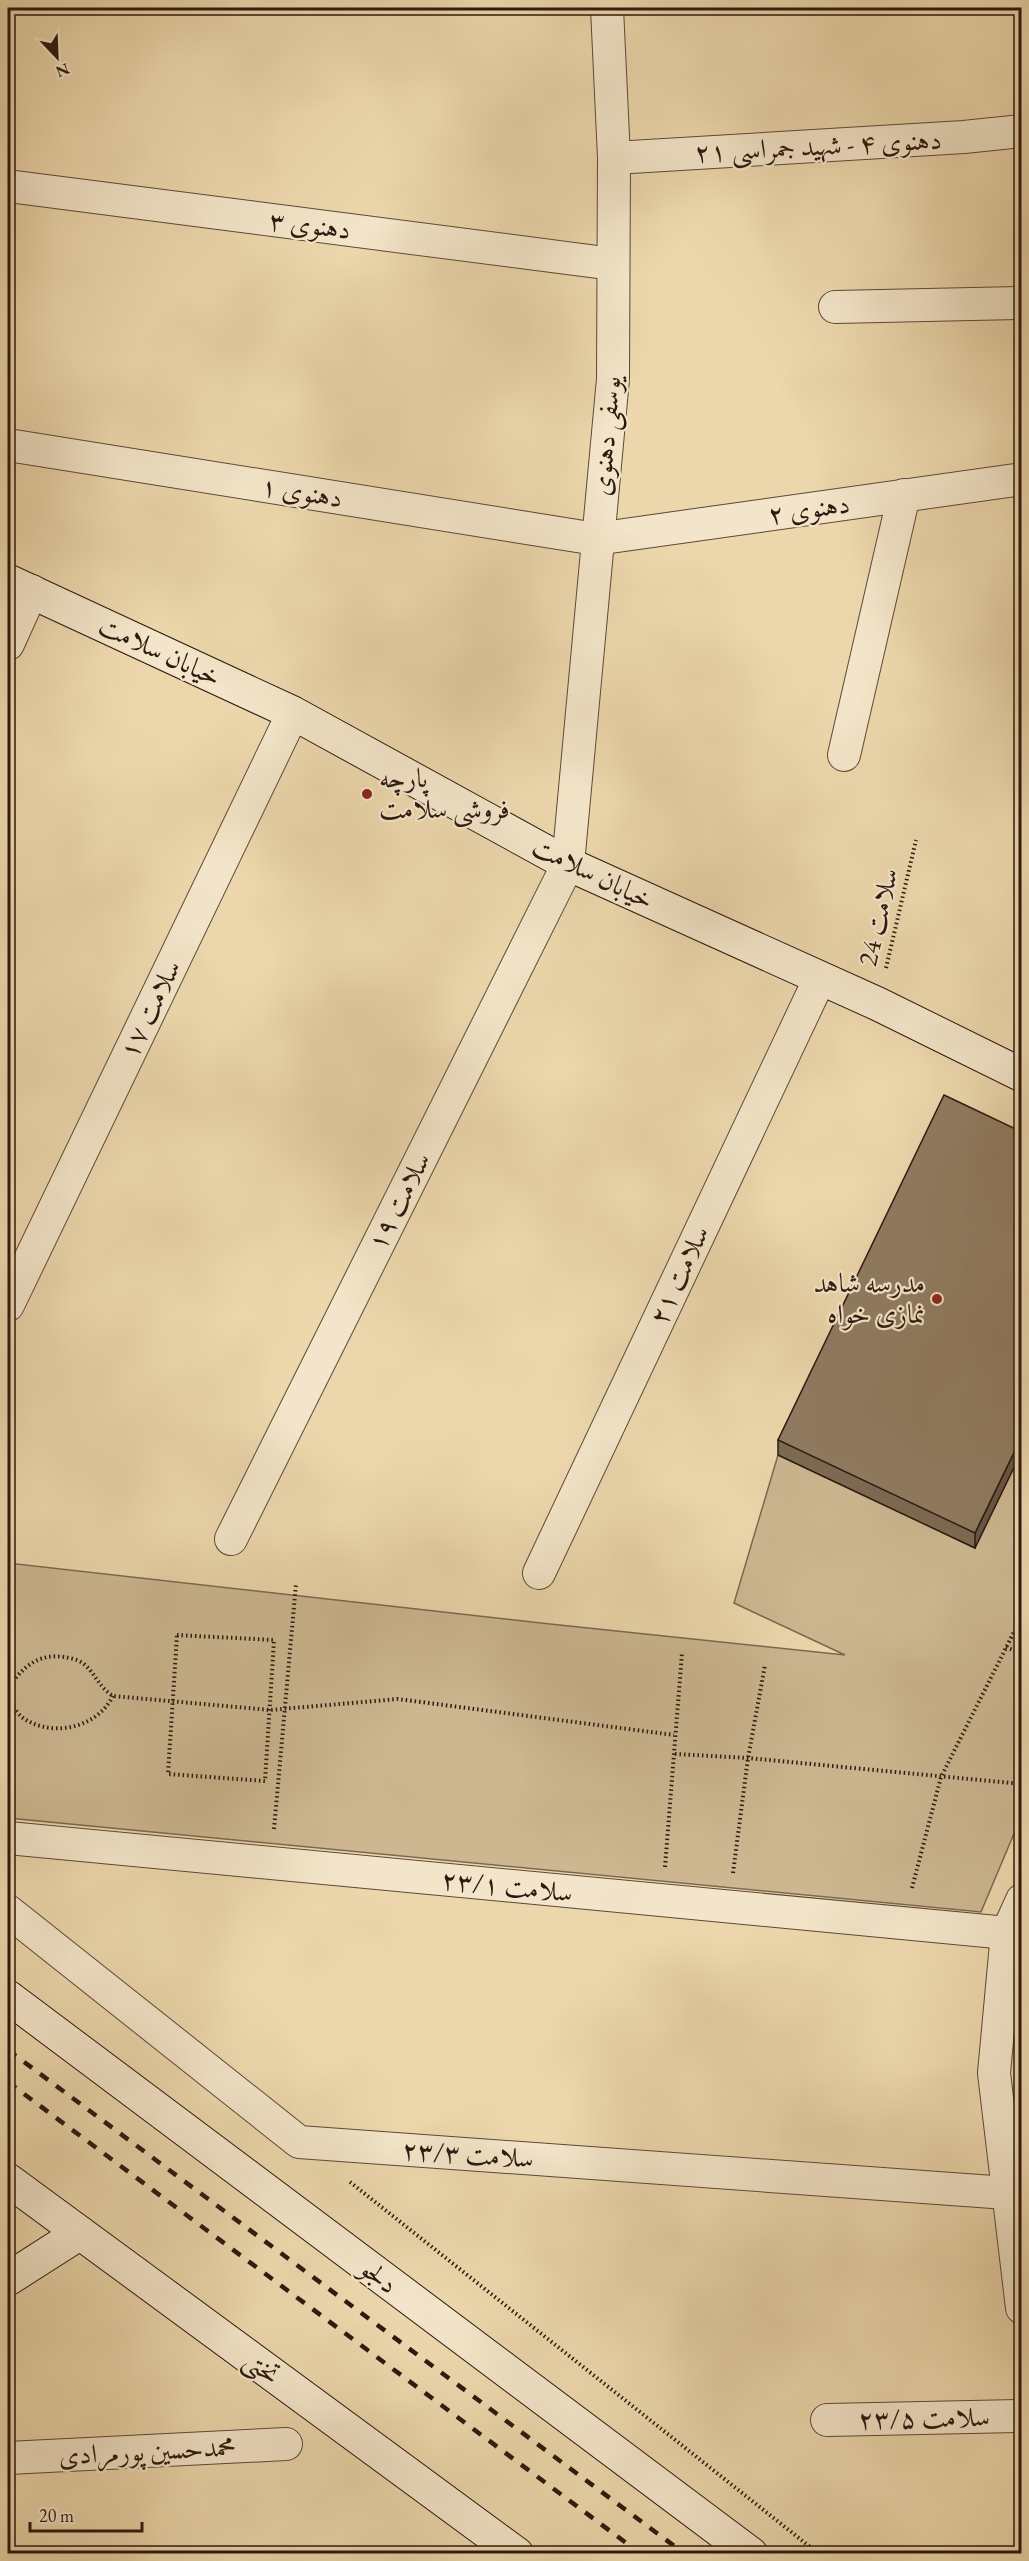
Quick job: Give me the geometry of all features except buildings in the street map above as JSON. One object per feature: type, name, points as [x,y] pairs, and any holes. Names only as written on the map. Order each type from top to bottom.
[{"type":"street","name":"یوسفی دهنوی","points":[[568,864],[613,379],[614,158],[607,8]]},
{"type":"street","name":"دهنوی ۴ - شهید جمراسی ۲۱","points":[[614,158],[964,137],[1022,131]]},
{"type":"street","name":"دهنوی ۳","points":[[8,186],[613,264]]},
{"type":"street","points":[[835,307],[1022,303]]},
{"type":"street","name":"دهنوی ۱","points":[[8,445],[597,539]]},
{"type":"street","name":"دهنوی ۲","points":[[597,539],[1022,478]]},
{"type":"street","points":[[844,755],[904,495]]},
{"type":"street","points":[[8,644],[20,586]]},
{"type":"street","name":"خیابان سلامت","points":[[20,586],[293,713],[568,864],[878,1004],[1022,1075]]},
{"type":"street","name":"سلامت ۱۷","points":[[8,1305],[293,713]]},
{"type":"street","name":"سلامت ۱۹","points":[[231,1539],[568,864]]},
{"type":"street","name":"سلامت ۲۱","points":[[539,1573],[819,978]]},
{"type":"street","name":"سلامت ۲۳/۱","points":[[8,1838],[1007,1933]]},
{"type":"street","points":[[1022,1900],[1007,1933],[994,2073],[1007,2193],[1017,2230],[1022,2308]]},
{"type":"street","name":"سلامت ۲۳/۳","points":[[8,1911],[299,2142],[1007,2193]]},
{"type":"street","name":"دلجو","points":[[8,1997],[752,2553]]},
{"type":"street","name":"تختی","points":[[8,2180],[517,2553]]},
{"type":"street","points":[[8,2279],[80,2233]]},
{"type":"street","name":"سلامت ۲۳/۵","points":[[827,2420],[1022,2416]]},
{"type":"street","name":"محمدحسین پورمرادی","points":[[8,2458],[286,2444]]},
{"type":"path","name":"سلامت 24","points":[[878,1004],[916,840]]},
{"type":"path","points":[[271,1863],[296,1584]]},
{"type":"path","points":[[902,1923],[941,1777],[1022,1616]]},
{"type":"path","points":[[177,1635],[274,1640],[265,1781],[168,1774],[173,1702],[177,1635]]},
{"type":"path","points":[[1006,1647],[1022,1654]]},
{"type":"path","points":[[662,1901],[682,1653]]},
{"type":"path","points":[[8,1689],[16,1677],[39,1658],[58,1656],[71,1658],[84,1664],[100,1687],[112,1696],[270,1710],[398,1699],[674,1735]]},
{"type":"path","points":[[729,1907],[748,1758],[765,1665]]},
{"type":"path","points":[[8,1700],[22,1717],[32,1722],[47,1727],[67,1728],[95,1718],[107,1707],[112,1696]]},
{"type":"path","points":[[675,1754],[748,1758],[1022,1784]]},
{"type":"path","points":[[346,2179],[819,2553]]},
{"type":"shaded area","points":[[1021,1451],[1021,1817],[981,1912],[8,1818],[8,1563],[845,1655],[734,1603],[778,1455],[975,1548]]},
{"type":"railway","points":[[8,2050],[685,2554]]},
{"type":"railway","points":[[8,2082],[641,2554]]},
{"type":"place","name":"پارچه فروشی سلامت","points":[[367,794]]},
{"type":"place","name":"مدرسه شاهد نمازی خواه","points":[[937,1299]]}]
